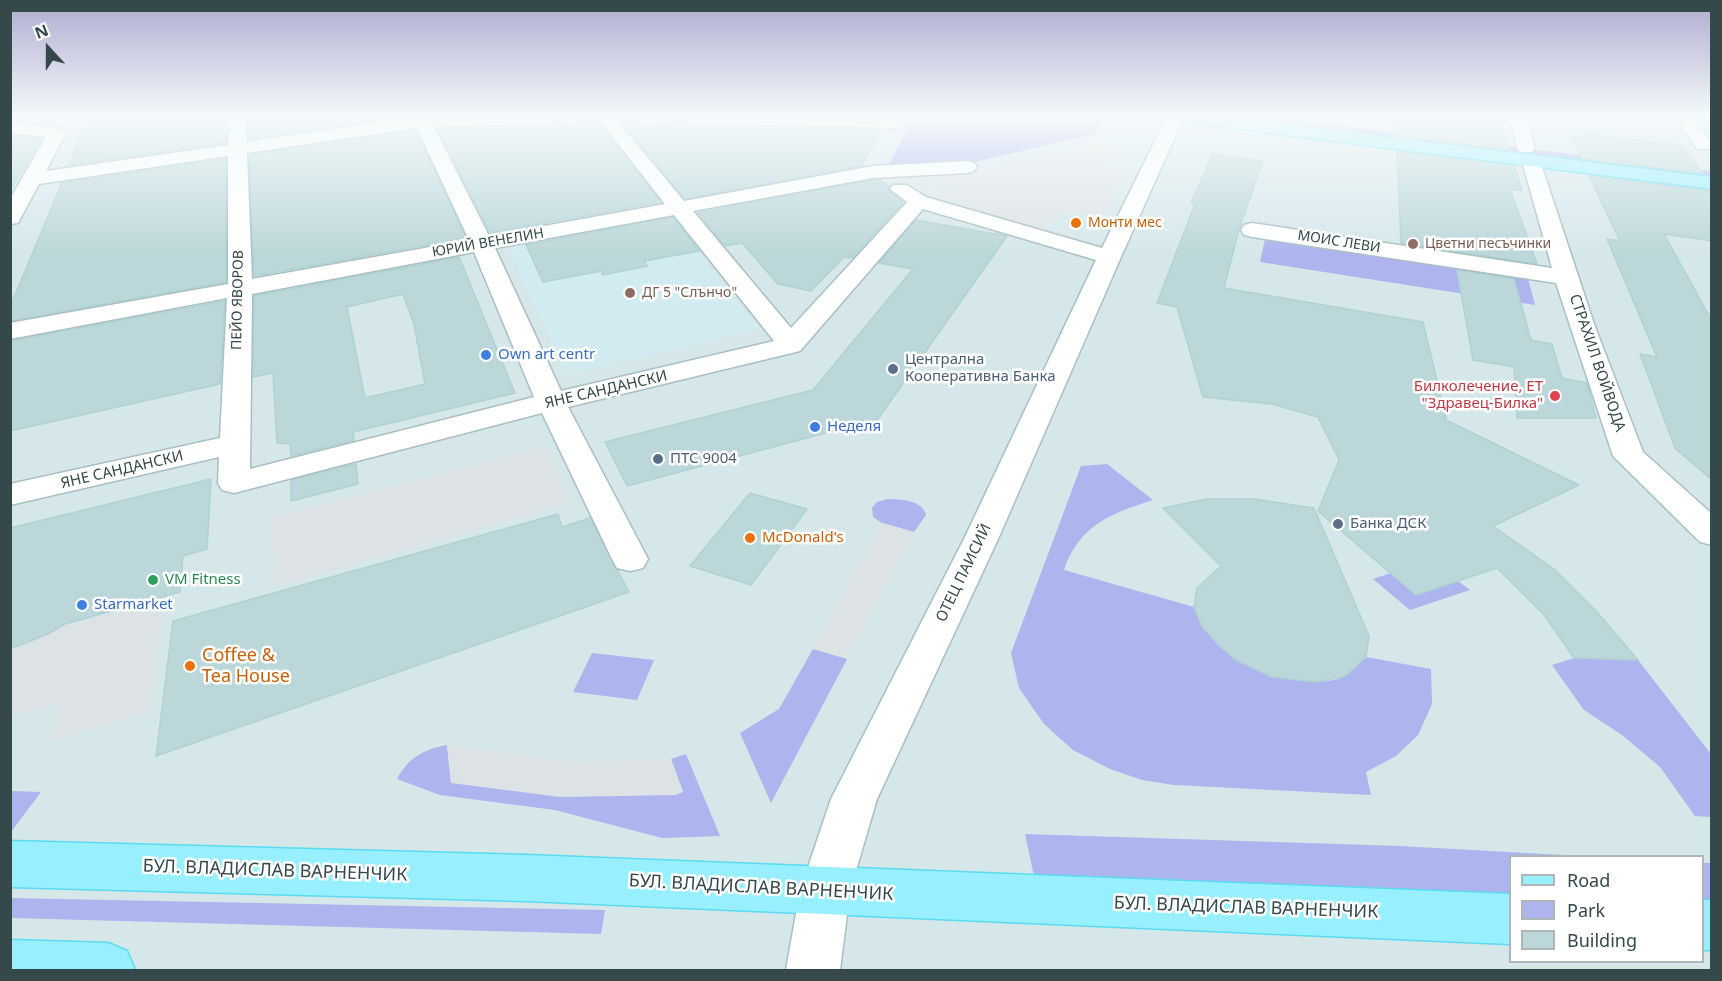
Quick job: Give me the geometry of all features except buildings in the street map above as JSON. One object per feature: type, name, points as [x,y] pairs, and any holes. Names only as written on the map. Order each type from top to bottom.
[{"type":"main road","points":[[1579,163],[1712,183]]},
{"type":"main road","points":[[1617,163],[1712,171]]},
{"type":"main road","name":"БУЛ. ВЛАДИСЛАВ ВАРНЕНЧИК","points":[[10,864],[527,878],[1509,919]]},
{"type":"main road","points":[[10,967],[108,970]]},
{"type":"street","points":[[10,218],[41,163]]},
{"type":"street","points":[[32,179],[146,163]]},
{"type":"street","name":"ПЕЙО ЯВОРОВ","points":[[234,483],[233,444],[240,289],[236,163]]},
{"type":"street","points":[[445,163],[551,402],[630,559]]},
{"type":"street","points":[[642,163],[791,345],[919,201]]},
{"type":"street","name":"ЮРИЙ ВЕНЕЛИН","points":[[10,331],[679,208],[851,163]]},
{"type":"street","points":[[887,163],[919,201],[1109,257]]},
{"type":"street","name":"ЮРИЙ ВЕНЕЛИН","points":[[942,163],[967,166]]},
{"type":"street","name":"ОТЕЦ ПАИСИЙ","points":[[813,970],[825,891],[854,799],[982,537],[1154,163]]},
{"type":"street","name":"СТРАХИЛ ВОЙВОДА","points":[[1530,163],[1629,456],[1712,534]]},
{"type":"street","name":"МОИС ЛЕВИ","points":[[1252,230],[1567,277]]},
{"type":"street","name":"ЯНЕ САНДАНСКИ","points":[[234,483],[551,402],[791,345]]},
{"type":"street","name":"ЯНЕ САНДАНСКИ","points":[[10,495],[233,444]]},
{"type":"shaded area","points":[[10,163],[1711,163],[1711,970],[11,970]]},
{"type":"shaded area","points":[[1004,163],[1103,163],[1101,166],[1126,170],[1103,215],[1065,211],[1041,230],[932,195],[949,187],[929,180],[937,172],[973,170]]},
{"type":"shaded area","points":[[651,196],[659,207],[544,228],[538,216]]},
{"type":"shaded area","name":"ДГ 5 \"Слънчо\"","points":[[671,218],[760,329],[566,374],[508,248]]},
{"type":"shaded area","points":[[546,446],[569,503],[274,587],[271,518]]},
{"type":"shaded area","points":[[882,523],[914,532],[848,657],[813,649]]},
{"type":"shaded area","points":[[164,599],[150,712],[50,741],[59,703],[11,717],[11,640]]},
{"type":"shaded area","points":[[447,745],[571,762],[671,759],[683,792],[675,795],[560,797],[451,783]]},
{"type":"green space","points":[[890,163],[971,163],[970,163],[888,167]]},
{"type":"green space","points":[[1549,163],[1644,163],[1711,171],[1711,183]]},
{"type":"green space","points":[[1265,239],[1528,279],[1535,305],[1260,262]]},
{"type":"green space","points":[[1107,464],[1153,500],[1124,510],[1099,523],[1078,542],[1064,570],[1194,607],[1201,623],[1222,649],[1235,659],[1265,673],[1299,680],[1328,681],[1345,676],[1366,657],[1431,669],[1432,704],[1418,735],[1396,756],[1366,772],[1371,795],[1174,785],[1142,780],[1110,769],[1073,750],[1044,724],[1019,688],[1011,653],[1081,466]]},
{"type":"green space","points":[[887,499],[910,501],[924,510],[926,515],[914,532],[882,523],[873,517],[872,508],[877,502]]},
{"type":"green space","points":[[1391,573],[1458,581],[1470,590],[1410,610],[1373,579]]},
{"type":"green space","points":[[813,649],[847,659],[771,803],[740,733],[779,709]]},
{"type":"green space","points":[[592,653],[654,660],[637,700],[573,692]]},
{"type":"green space","points":[[1574,658],[1638,660],[1711,754],[1711,817],[1695,816],[1660,767],[1622,735],[1584,710],[1552,665]]},
{"type":"green space","points":[[447,745],[451,783],[683,792],[671,759],[686,754],[720,836],[662,838],[555,810],[440,795],[397,779],[412,760],[431,749]]},
{"type":"green space","points":[[10,791],[41,792],[11,832]]},
{"type":"green space","points":[[1025,834],[1400,846],[1563,855],[1509,855],[1509,903],[1035,881]]},
{"type":"green space","points":[[1704,863],[1711,863],[1711,909],[1704,909]]},
{"type":"green space","points":[[11,898],[605,910],[601,934],[11,918]]},
{"type":"place","name":"Монти мес","points":[[1076,223]]},
{"type":"place","name":"Цветни песъчинки","points":[[1413,244]]},
{"type":"place","name":"ДГ 5 \"Слънчо\"","points":[[630,293]]},
{"type":"place","name":"Own art centr","points":[[486,355]]},
{"type":"place","name":"Централна Кооперативна Банка","points":[[893,369]]},
{"type":"place","name":"Билколечение, ЕТ \"Здравец-Билка\"","points":[[1555,396]]},
{"type":"place","name":"Неделя","points":[[815,427]]},
{"type":"place","name":"ПТС 9004","points":[[658,459]]},
{"type":"place","name":"Банка ДСК","points":[[1338,524]]},
{"type":"place","name":"McDonald's","points":[[750,538]]},
{"type":"place","name":"VM Fitness","points":[[153,580]]},
{"type":"place","name":"Starmarket","points":[[82,605]]},
{"type":"place","name":"Coffee & Tea House","points":[[190,666]]}]
